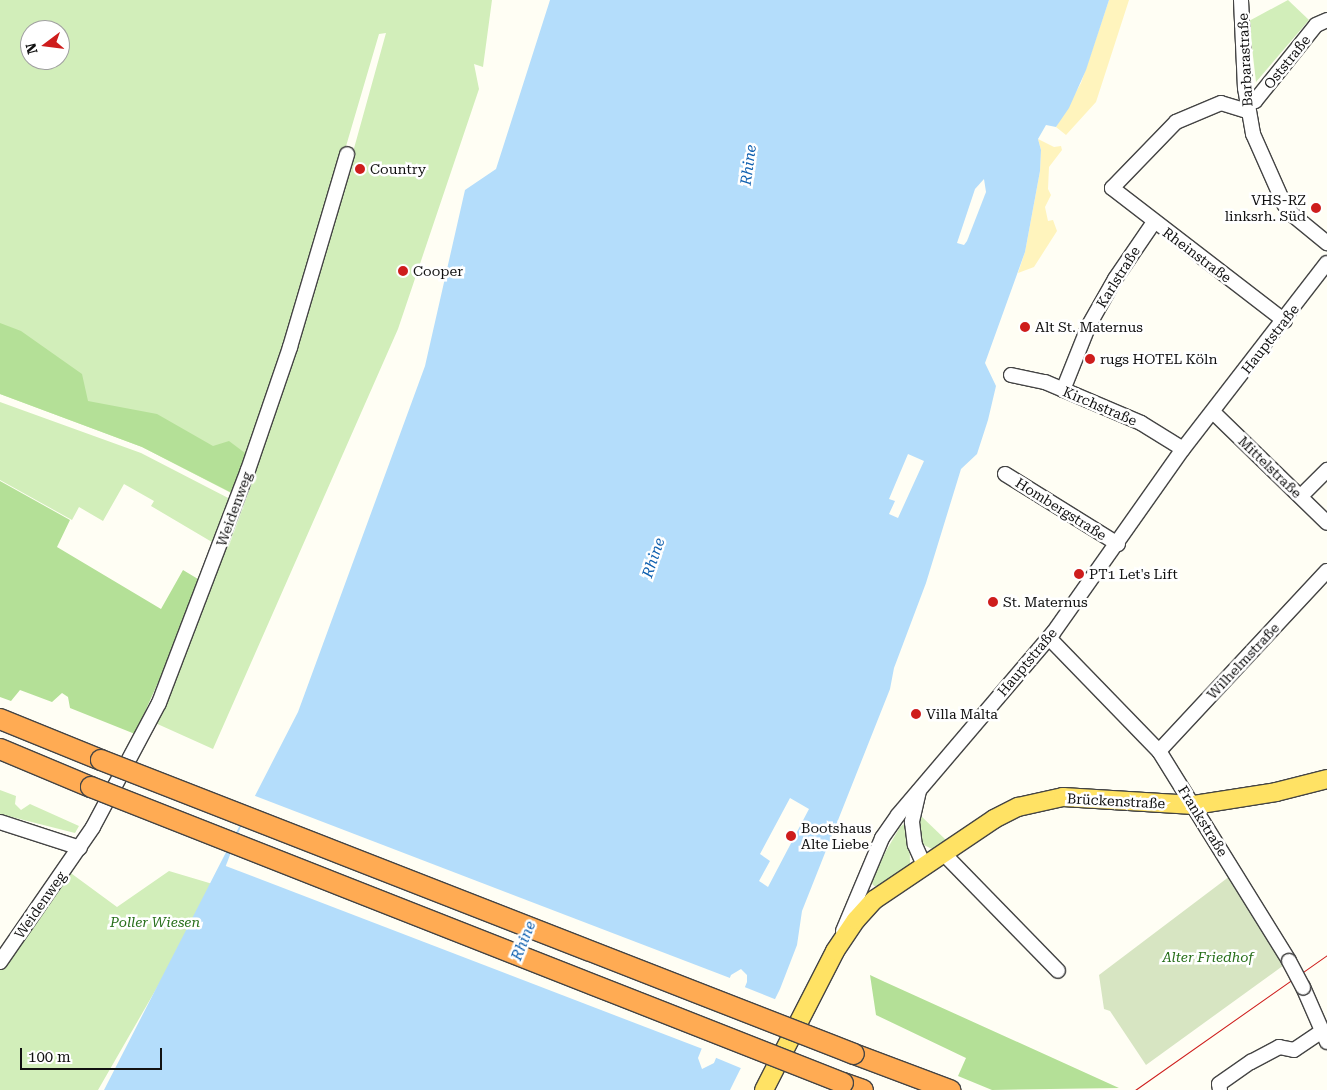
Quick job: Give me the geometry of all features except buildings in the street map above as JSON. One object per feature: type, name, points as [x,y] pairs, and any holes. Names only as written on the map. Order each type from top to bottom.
[{"type":"highway","points":[[0,718],[101,760],[950,1090]]},
{"type":"highway","points":[[0,749],[90,787],[863,1090]]},
{"type":"main road","name":"Brückenstraße","points":[[764,1090],[835,951],[874,900],[994,819],[1040,801],[1088,797],[1194,805],[1276,792],[1327,779]]},
{"type":"street","name":"Barbarastraße","points":[[1242,0],[1247,108],[1253,134],[1284,204],[1294,216],[1327,243]]},
{"type":"street","name":"Oststraße","points":[[1247,108],[1255,101],[1316,26],[1327,20]]},
{"type":"street","name":"Rheinstraße","points":[[1247,108],[1221,103],[1176,122],[1112,188],[1285,321]]},
{"type":"street","name":"Weidenweg","points":[[0,962],[80,848],[159,703],[187,633],[287,357],[347,154]]},
{"type":"street","name":"Karlstraße","points":[[1063,390],[1089,325],[1115,279],[1154,222]]},
{"type":"street","name":"Hauptstraße","points":[[835,951],[882,838],[920,787],[1049,638],[1118,544],[1183,449],[1285,321],[1327,263]]},
{"type":"street","name":"Kirchstraße","points":[[1011,375],[1063,390],[1141,423],[1183,449]]},
{"type":"street","name":"Mittelstraße","points":[[1213,412],[1327,523]]},
{"type":"street","points":[[1301,496],[1327,470]]},
{"type":"street","name":"Hombergstraße","points":[[1005,474],[1118,544]]},
{"type":"street","name":"Wilhelmstraße","points":[[1159,751],[1327,571]]},
{"type":"street","name":"Frankstraße","points":[[1049,638],[1159,751],[1289,961],[1303,987],[1324,1036],[1294,1050],[1279,1048],[1251,1062],[1219,1084],[1220,1090]]},
{"type":"street","points":[[920,787],[912,822],[915,845],[925,867]]},
{"type":"street","points":[[0,822],[80,848]]},
{"type":"street","points":[[944,854],[1058,971]]},
{"type":"green space","points":[[0,0],[492,0],[483,67],[474,64],[479,89],[398,329],[213,749],[153,722],[244,499],[338,206],[386,33],[379,34],[284,357],[235,495],[142,447],[0,394]]},
{"type":"green space","points":[[1288,0],[1309,20],[1256,82],[1249,21]]},
{"type":"green space","points":[[0,323],[21,331],[82,374],[88,401],[157,414],[213,446],[229,441],[249,456],[236,495],[142,447],[0,394]]},
{"type":"green space","points":[[0,402],[141,453],[234,501],[217,545],[151,506],[154,501],[124,484],[103,521],[79,507],[72,520],[0,480]]},
{"type":"green space","points":[[0,481],[70,520],[57,547],[161,609],[183,570],[203,582],[135,734],[70,708],[68,697],[62,693],[52,702],[20,690],[11,701],[0,697]]},
{"type":"green space","points":[[0,790],[16,796],[15,804],[21,810],[30,804],[79,826],[75,833],[0,814]]},
{"type":"green space","points":[[920,815],[946,840],[934,850],[920,843],[917,831]]},
{"type":"green space","points":[[909,820],[910,864],[878,887],[874,886],[871,882],[886,851],[900,827]]},
{"type":"green space","name":"Poller Wiesen","points":[[68,871],[117,907],[169,871],[216,885],[98,1090],[0,1090],[0,969]]},
{"type":"green space","name":"Alter Friedhof","points":[[1230,876],[1284,965],[1146,1065],[1110,1011],[1104,1009],[1099,975]]},
{"type":"green space","points":[[870,975],[1119,1088],[992,1090],[958,1076],[966,1058],[876,1015]]},
{"type":"sand","points":[[1109,0],[1129,0],[1096,102],[1066,135],[1056,127],[1081,83]]},
{"type":"sand","points":[[1038,139],[1054,147],[1061,146],[1062,150],[1049,167],[1048,189],[1051,195],[1045,207],[1048,221],[1053,220],[1057,231],[1034,267],[1018,273],[1025,252],[1040,171],[1041,150]]},
{"type":"water","name":"Rhine","points":[[550,0],[1109,0],[1086,70],[1069,108],[1056,127],[1046,125],[1038,139],[1041,150],[1040,171],[1025,252],[985,363],[996,386],[977,454],[961,469],[926,583],[894,668],[890,689],[802,911],[797,945],[780,989],[730,1090],[104,1090],[298,712],[425,366],[465,190],[496,169]],"holes":[[[741,969],[747,975],[747,982],[714,1063],[702,1069],[698,1058],[731,975]]]},
{"type":"pier","points":[[984,179],[986,192],[967,241],[964,245],[957,243],[975,189]]},
{"type":"pier","points":[[908,454],[924,461],[898,518],[889,514],[895,501],[889,499]]},
{"type":"pier","points":[[253,795],[732,979],[705,1050],[226,866]]},
{"type":"pier","points":[[790,798],[809,809],[768,887],[759,881],[770,861],[760,854]]},
{"type":"pier","points":[[742,986],[777,1000],[743,1069],[714,1057]]},
{"type":"tram line","points":[[1135,1090],[1327,955]]},
{"type":"place","name":"Country","points":[[360,169]]},
{"type":"place","name":"VHS-RZ linksrh. Süd","points":[[1316,208]]},
{"type":"place","name":"Cooper","points":[[403,271]]},
{"type":"place","name":"Alt St. Maternus","points":[[1025,327]]},
{"type":"place","name":"rugs HOTEL Köln","points":[[1090,359]]},
{"type":"place","name":"PT1 Let's Lift","points":[[1079,574]]},
{"type":"place","name":"St. Maternus","points":[[993,602]]},
{"type":"place","name":"Villa Malta","points":[[916,714]]},
{"type":"place","name":"Bootshaus Alte Liebe","points":[[791,836]]}]
